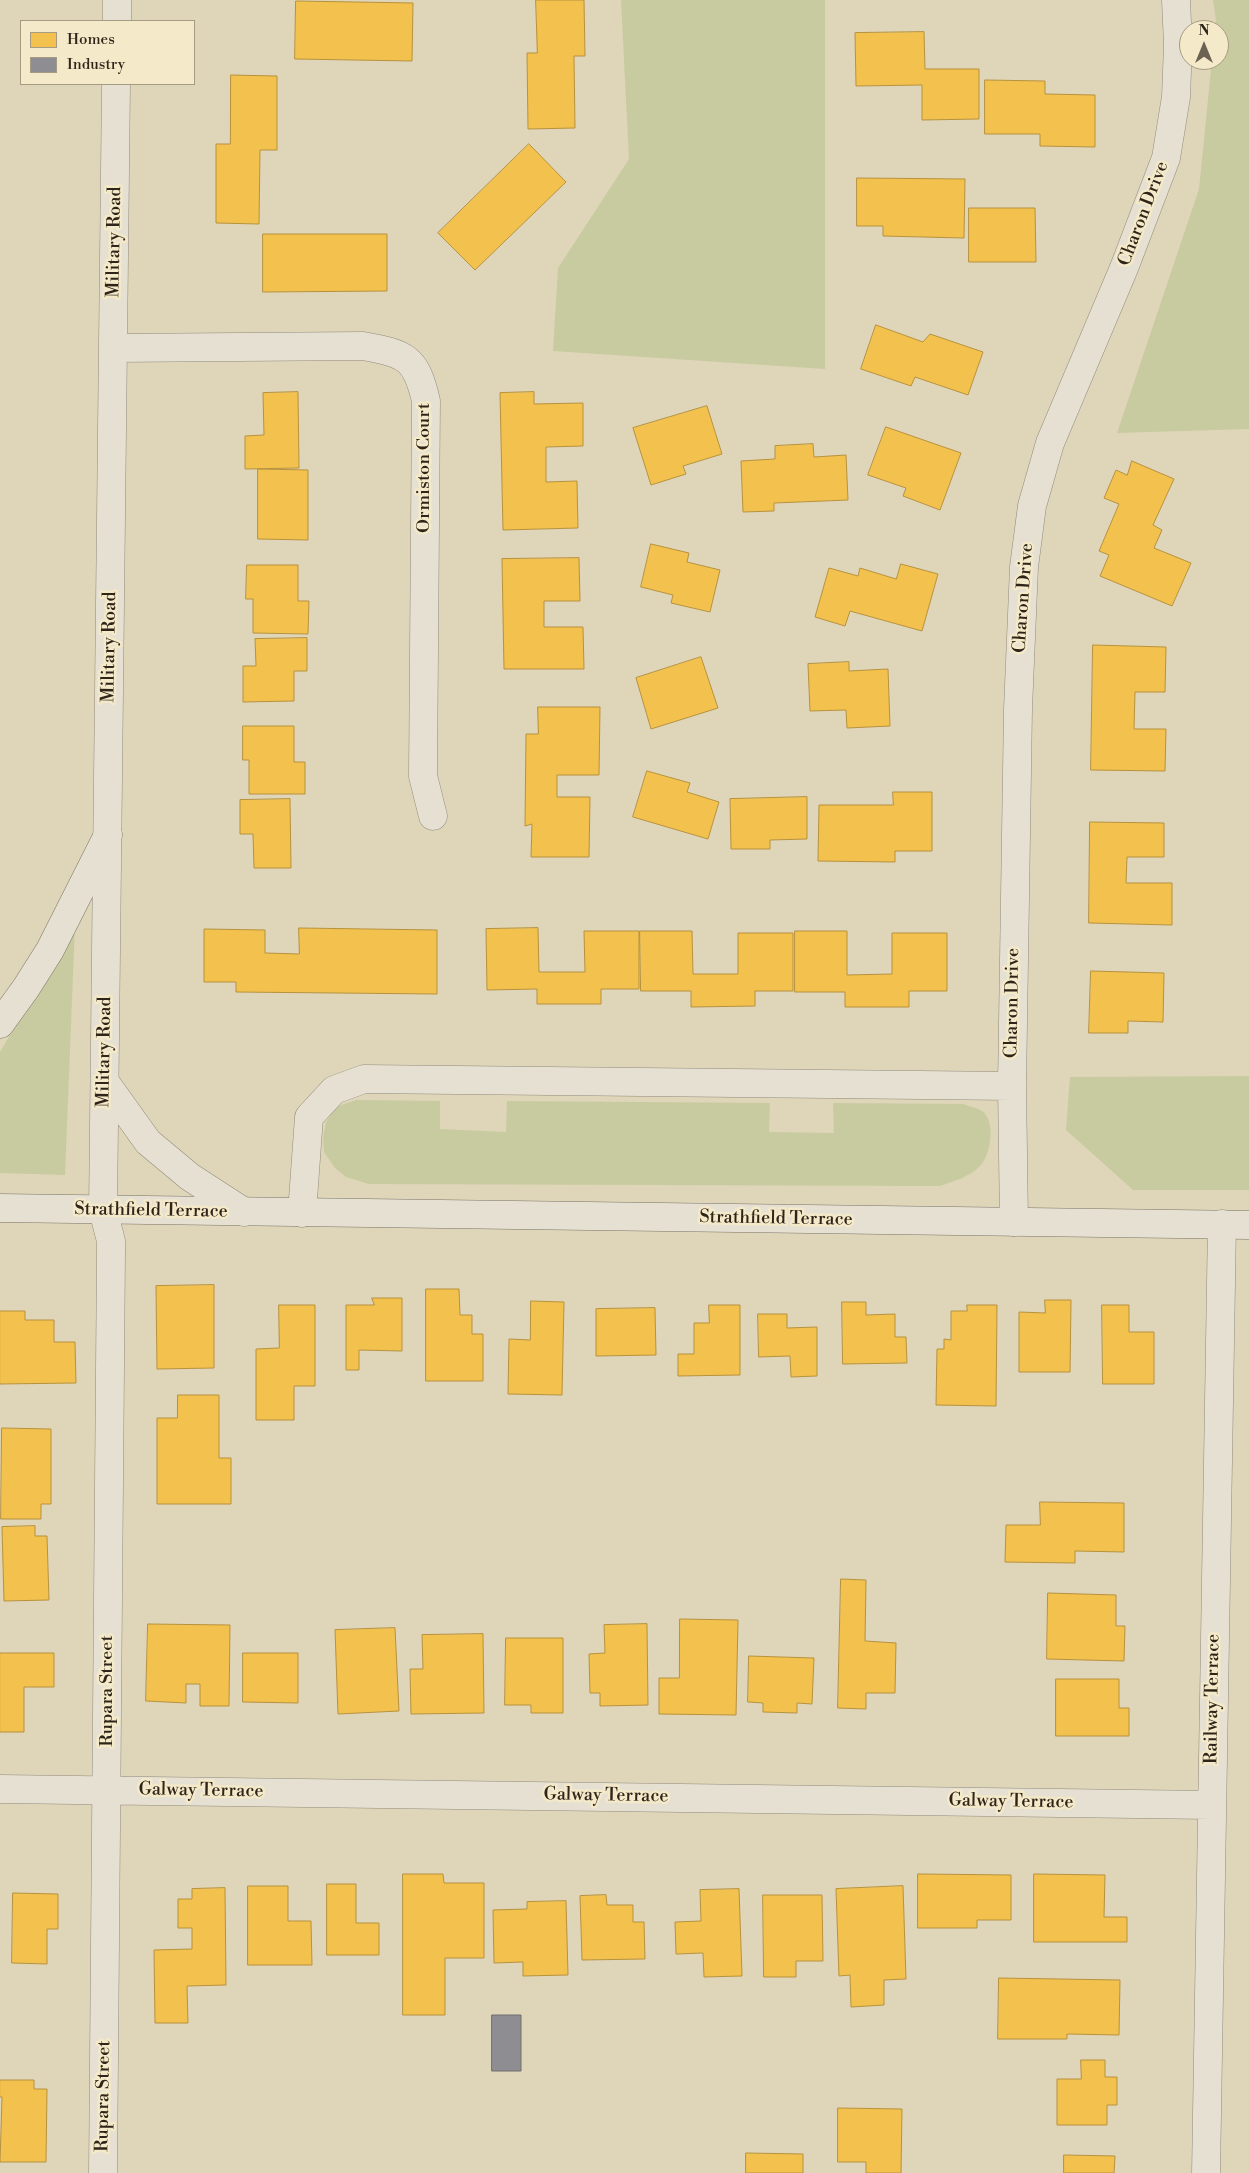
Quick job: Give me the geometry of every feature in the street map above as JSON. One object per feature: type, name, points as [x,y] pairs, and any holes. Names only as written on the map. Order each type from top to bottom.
[{"type":"street","points":[[117,0],[117,20]]},
{"type":"street","name":"Charon Drive","points":[[1014,1222],[1012,1086],[1018,709],[1024,568],[1032,506],[1050,443],[1124,268],[1166,158],[1176,97],[1178,45],[1176,0]]},
{"type":"street","name":"Military Road","points":[[104,1210],[116,85]]},
{"type":"street","name":"Ormiston Court","points":[[114,348],[363,346],[403,356],[415,366],[422,380],[426,401],[422,776],[433,816]]},
{"type":"street","points":[[0,1024],[50,950],[108,835]]},
{"type":"street","points":[[302,1213],[309,1118],[334,1090],[364,1078],[1012,1086]]},
{"type":"street","points":[[105,1082],[148,1142],[190,1177],[244,1212]]},
{"type":"street","name":"Strathfield Terrace","points":[[0,1208],[1249,1225]]},
{"type":"street","name":"Rupara Street","points":[[103,2173],[108,1789],[111,1241],[104,1210]]},
{"type":"street","name":"Railway Terrace","points":[[1206,2173],[1222,1224]]},
{"type":"street","name":"Galway Terrace","points":[[0,1789],[1212,1805]]},
{"type":"green space","points":[[621,0],[825,0],[825,369],[553,351],[558,268],[629,159]]},
{"type":"green space","points":[[1213,0],[1249,0],[1249,429],[1117,433],[1199,189],[1211,70],[1229,70],[1229,20],[1216,20]]},
{"type":"green space","points":[[75,925],[65,1175],[0,1173],[0,1052]]},
{"type":"green space","points":[[1249,1076],[1249,1190],[1133,1190],[1066,1130],[1070,1077]]},
{"type":"green space","points":[[356,1100],[440,1101],[440,1129],[506,1132],[507,1101],[770,1103],[769,1132],[834,1133],[833,1103],[963,1104],[982,1111],[989,1122],[990,1137],[987,1153],[977,1169],[967,1176],[940,1186],[369,1184],[346,1177],[335,1168],[324,1152],[323,1138],[326,1122],[336,1107]]},
{"type":"building: Homes","points":[[536,0],[584,0],[585,56],[574,56],[575,128],[528,129],[527,53],[537,53]]},
{"type":"building: Homes","points":[[296,1],[413,3],[412,61],[295,59]]},
{"type":"building: Homes","points":[[924,32],[925,69],[979,69],[979,119],[922,120],[922,85],[856,86],[855,33]]},
{"type":"building: Homes","points":[[231,75],[277,76],[277,150],[260,150],[259,224],[216,223],[216,144],[230,144]]},
{"type":"building: Homes","points":[[985,80],[1045,81],[1045,94],[1095,95],[1095,147],[1040,146],[1040,134],[985,134]]},
{"type":"building: Homes","points":[[529,144],[566,182],[475,270],[438,233]]},
{"type":"building: Homes","points":[[857,178],[965,179],[964,238],[883,236],[883,226],[857,226]]},
{"type":"building: Homes","points":[[969,208],[1035,208],[1036,262],[969,262]]},
{"type":"building: Homes","points":[[263,234],[387,234],[387,291],[263,292]]},
{"type":"building: Homes","points":[[876,325],[923,342],[930,334],[983,352],[968,395],[915,377],[911,386],[861,369]]},
{"type":"building: Homes","points":[[298,392],[299,468],[245,469],[245,436],[264,435],[263,393]]},
{"type":"building: Homes","points":[[534,392],[534,404],[583,403],[583,446],[546,447],[546,482],[577,481],[578,528],[503,530],[500,393]]},
{"type":"building: Homes","points":[[707,406],[722,454],[683,466],[686,474],[651,485],[633,428]]},
{"type":"building: Homes","points":[[886,427],[961,453],[940,510],[903,496],[906,488],[868,475]]},
{"type":"building: Homes","points":[[813,444],[814,457],[846,455],[848,500],[774,503],[774,511],[743,512],[741,461],[775,459],[775,446]]},
{"type":"building: Homes","points":[[1132,461],[1174,479],[1153,525],[1162,530],[1154,548],[1191,563],[1172,606],[1100,576],[1109,555],[1099,551],[1119,504],[1104,498],[1116,470],[1127,475]]},
{"type":"building: Homes","points":[[258,469],[308,470],[308,540],[258,539]]},
{"type":"building: Homes","points":[[651,544],[689,553],[687,562],[720,570],[710,612],[671,603],[673,595],[641,587]]},
{"type":"building: Homes","points":[[579,558],[580,601],[544,601],[544,627],[583,627],[584,669],[504,669],[502,559]]},
{"type":"building: Homes","points":[[901,564],[938,574],[922,631],[850,611],[845,626],[815,617],[829,568],[858,576],[860,568],[896,579]]},
{"type":"building: Homes","points":[[247,565],[298,565],[298,601],[309,601],[308,634],[253,633],[253,599],[246,599]]},
{"type":"building: Homes","points":[[307,638],[307,671],[294,671],[294,701],[243,702],[243,666],[256,666],[255,639]]},
{"type":"building: Homes","points":[[1093,645],[1166,647],[1165,692],[1135,692],[1134,729],[1166,729],[1165,771],[1091,770]]},
{"type":"building: Homes","points":[[701,657],[718,708],[651,729],[636,678]]},
{"type":"building: Homes","points":[[849,662],[849,671],[888,669],[890,726],[847,728],[846,710],[810,711],[808,664]]},
{"type":"building: Homes","points":[[538,707],[600,707],[599,775],[557,775],[557,797],[590,797],[589,857],[531,857],[532,824],[525,826],[526,734],[538,734]]},
{"type":"building: Homes","points":[[243,726],[294,726],[294,762],[305,762],[305,794],[249,794],[249,760],[243,760]]},
{"type":"building: Homes","points":[[647,771],[690,783],[687,792],[719,802],[708,839],[633,817]]},
{"type":"building: Homes","points":[[893,792],[932,792],[932,851],[895,851],[895,862],[818,861],[819,805],[893,805]]},
{"type":"building: Homes","points":[[807,797],[807,839],[770,840],[770,849],[731,849],[730,799]]},
{"type":"building: Homes","points":[[290,799],[291,868],[254,868],[253,834],[240,834],[240,800]]},
{"type":"building: Homes","points":[[1090,822],[1164,823],[1164,857],[1127,857],[1126,883],[1172,883],[1172,925],[1089,923]]},
{"type":"building: Homes","points":[[299,928],[437,930],[437,994],[236,992],[236,982],[204,982],[204,929],[265,930],[265,953],[299,954]]},
{"type":"building: Homes","points":[[538,928],[539,972],[585,972],[584,931],[639,931],[639,989],[601,989],[601,1004],[537,1004],[537,989],[487,990],[486,929]]},
{"type":"building: Homes","points":[[640,931],[692,931],[693,974],[738,974],[738,933],[793,933],[793,991],[755,991],[755,1006],[691,1007],[691,991],[641,991]]},
{"type":"building: Homes","points":[[795,931],[847,931],[847,975],[892,974],[892,933],[947,933],[947,991],[909,991],[909,1007],[845,1007],[845,992],[795,992]]},
{"type":"building: Homes","points":[[1091,971],[1164,973],[1163,1022],[1128,1021],[1128,1033],[1089,1033]]},
{"type":"building: Homes","points":[[214,1285],[214,1368],[157,1369],[156,1286]]},
{"type":"building: Homes","points":[[426,1289],[459,1289],[460,1315],[472,1315],[472,1334],[483,1334],[483,1381],[426,1381]]},
{"type":"building: Homes","points":[[372,1298],[402,1298],[402,1351],[359,1350],[359,1370],[346,1370],[346,1305],[374,1305]]},
{"type":"building: Homes","points":[[1045,1300],[1071,1300],[1070,1372],[1019,1372],[1019,1312],[1045,1313]]},
{"type":"building: Homes","points":[[531,1301],[564,1302],[562,1395],[508,1394],[509,1339],[530,1340]]},
{"type":"building: Homes","points":[[842,1302],[866,1302],[866,1315],[895,1314],[895,1337],[906,1337],[907,1363],[843,1364]]},
{"type":"building: Homes","points":[[279,1305],[315,1305],[315,1386],[294,1386],[294,1420],[256,1420],[256,1349],[279,1348]]},
{"type":"building: Homes","points":[[709,1305],[740,1305],[740,1375],[678,1376],[678,1354],[694,1354],[694,1323],[709,1323]]},
{"type":"building: Homes","points":[[967,1305],[997,1305],[996,1406],[936,1405],[937,1349],[944,1349],[944,1339],[951,1340],[951,1311],[967,1311]]},
{"type":"building: Homes","points":[[1102,1305],[1129,1305],[1129,1332],[1154,1332],[1154,1384],[1103,1384]]},
{"type":"building: Homes","points":[[655,1308],[656,1355],[596,1356],[596,1309]]},
{"type":"building: Homes","points":[[0,1311],[25,1311],[25,1320],[54,1320],[54,1342],[75,1342],[76,1383],[0,1384]]},
{"type":"building: Homes","points":[[758,1314],[787,1314],[787,1328],[817,1327],[817,1376],[791,1377],[790,1356],[759,1357]]},
{"type":"building: Homes","points":[[178,1395],[219,1395],[219,1458],[231,1458],[231,1504],[157,1504],[157,1418],[177,1418]]},
{"type":"building: Homes","points":[[2,1428],[51,1429],[51,1504],[41,1504],[41,1519],[1,1519]]},
{"type":"building: Homes","points":[[1040,1502],[1124,1503],[1124,1552],[1075,1551],[1075,1563],[1005,1562],[1006,1525],[1040,1525]]},
{"type":"building: Homes","points":[[35,1526],[35,1536],[47,1536],[49,1600],[4,1601],[2,1527]]},
{"type":"building: Homes","points":[[841,1579],[866,1580],[865,1641],[896,1643],[895,1693],[866,1693],[866,1709],[838,1708]]},
{"type":"building: Homes","points":[[1048,1593],[1116,1595],[1116,1626],[1125,1626],[1124,1661],[1047,1659]]},
{"type":"building: Homes","points":[[680,1619],[738,1620],[736,1715],[659,1714],[659,1678],[679,1678]]},
{"type":"building: Homes","points":[[148,1624],[230,1625],[229,1706],[200,1706],[200,1684],[186,1684],[186,1703],[146,1701]]},
{"type":"building: Homes","points":[[647,1624],[648,1705],[600,1706],[600,1693],[590,1693],[589,1654],[605,1653],[604,1625]]},
{"type":"building: Homes","points":[[395,1628],[399,1711],[338,1714],[335,1630]]},
{"type":"building: Homes","points":[[483,1634],[484,1713],[411,1714],[410,1669],[423,1669],[422,1635]]},
{"type":"building: Homes","points":[[506,1638],[563,1638],[563,1713],[531,1713],[531,1705],[505,1705]]},
{"type":"building: Homes","points":[[0,1653],[54,1653],[54,1687],[24,1687],[24,1732],[0,1732]]},
{"type":"building: Homes","points":[[243,1653],[298,1653],[298,1703],[243,1702]]},
{"type":"building: Homes","points":[[749,1656],[814,1658],[812,1704],[797,1703],[797,1713],[763,1712],[763,1703],[748,1702]]},
{"type":"building: Homes","points":[[1056,1679],[1119,1679],[1119,1708],[1129,1708],[1129,1736],[1056,1736]]},
{"type":"building: Homes","points":[[403,1874],[443,1874],[444,1883],[484,1883],[484,1958],[445,1958],[445,2015],[403,2015]]},
{"type":"building: Homes","points":[[918,1874],[1011,1875],[1011,1920],[977,1920],[977,1928],[918,1928]]},
{"type":"building: Homes","points":[[1034,1874],[1105,1875],[1104,1917],[1127,1917],[1127,1942],[1034,1942]]},
{"type":"building: Homes","points":[[327,1884],[356,1884],[356,1923],[379,1923],[379,1955],[327,1955]]},
{"type":"building: Homes","points":[[248,1886],[288,1886],[288,1921],[311,1921],[312,1965],[248,1965]]},
{"type":"building: Homes","points":[[903,1886],[906,1979],[884,1980],[884,2005],[851,2007],[850,1975],[839,1976],[836,1889]]},
{"type":"building: Homes","points":[[225,1888],[226,1985],[187,1986],[188,2023],[155,2023],[154,1950],[192,1949],[192,1928],[178,1928],[178,1899],[192,1899],[192,1889]]},
{"type":"building: Homes","points":[[739,1889],[742,1976],[704,1977],[703,1953],[676,1954],[675,1922],[701,1921],[700,1890]]},
{"type":"building: Homes","points":[[13,1893],[58,1894],[58,1929],[47,1929],[47,1964],[12,1963]]},
{"type":"building: Homes","points":[[606,1895],[607,1905],[633,1905],[633,1922],[644,1922],[645,1959],[582,1960],[580,1896]]},
{"type":"building: Homes","points":[[763,1895],[822,1895],[823,1961],[796,1961],[796,1977],[764,1977]]},
{"type":"building: Homes","points":[[566,1901],[568,1975],[523,1976],[523,1962],[494,1963],[493,1910],[527,1909],[527,1902]]},
{"type":"building: Homes","points":[[999,1978],[1120,1980],[1119,2035],[1067,2034],[1067,2039],[998,2039]]},
{"type":"building: Homes","points":[[1081,2060],[1105,2060],[1105,2077],[1117,2077],[1117,2105],[1107,2105],[1107,2125],[1057,2125],[1057,2079],[1081,2079]]},
{"type":"building: Homes","points":[[0,2080],[34,2080],[34,2089],[47,2089],[46,2162],[0,2162],[2,2097],[0,2097]]},
{"type":"building: Homes","points":[[838,2108],[902,2109],[901,2173],[866,2173],[866,2162],[838,2162]]},
{"type":"building: Homes","points":[[746,2153],[803,2154],[803,2173],[746,2173]]},
{"type":"building: Homes","points":[[1064,2155],[1115,2156],[1114,2173],[1064,2173]]},
{"type":"building: Industry","points":[[492,2015],[521,2015],[521,2071],[492,2071]]}]
